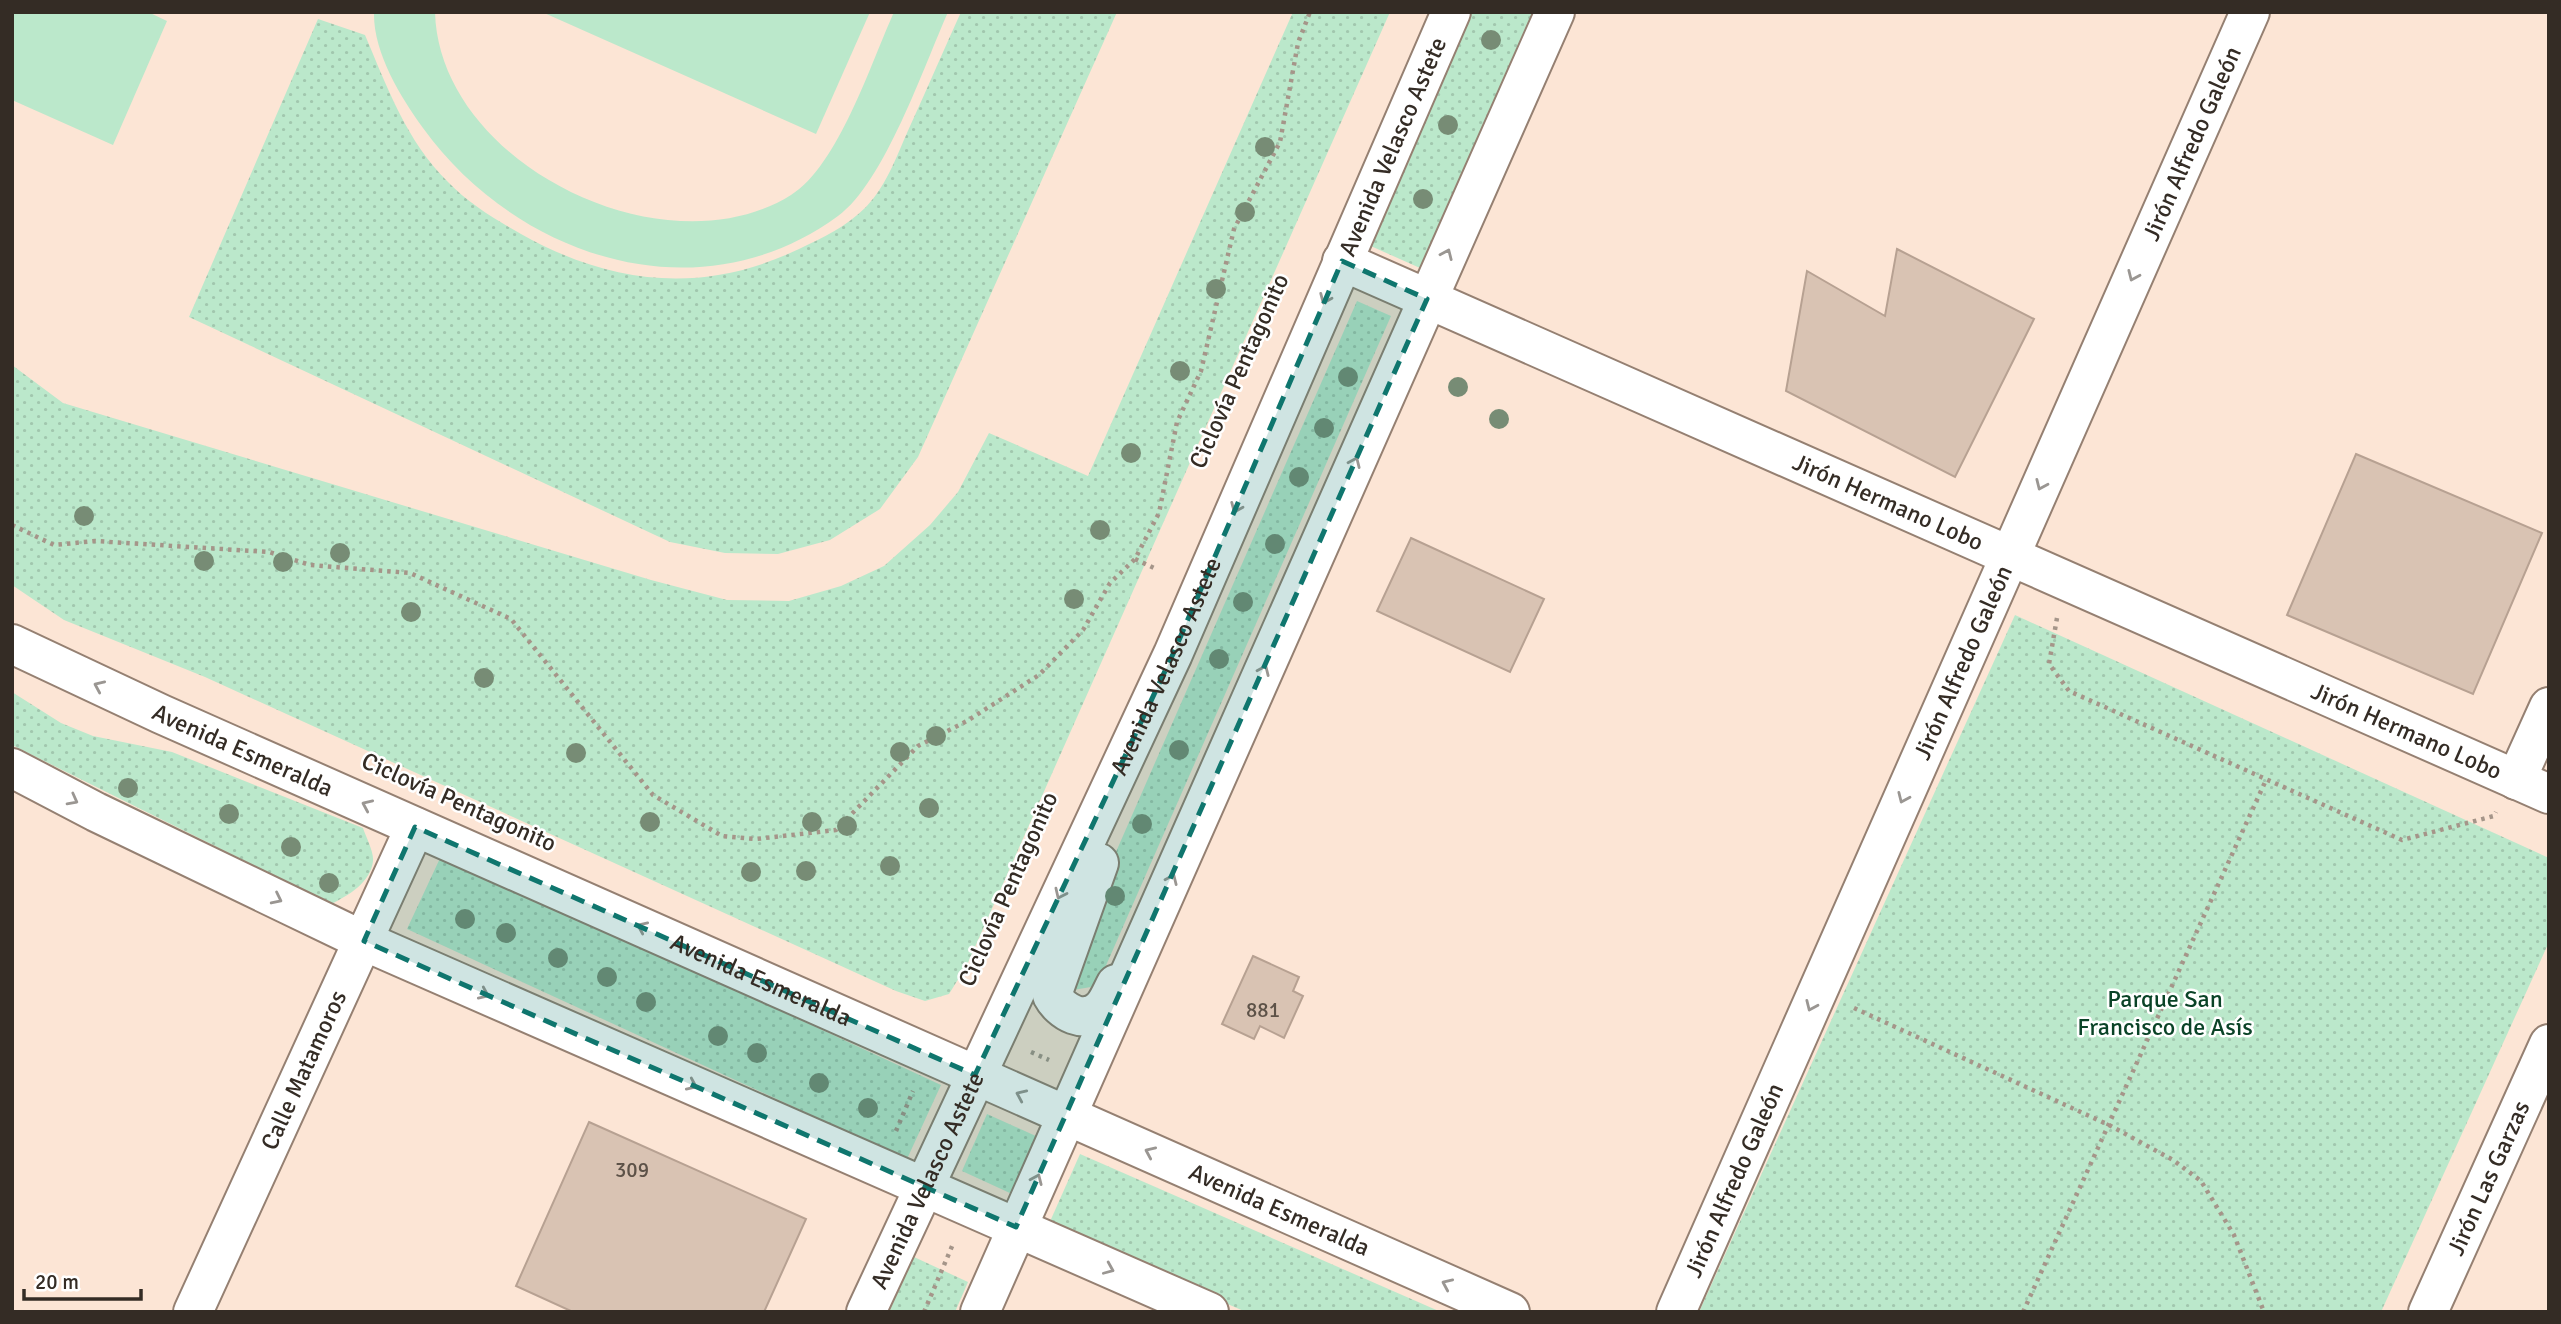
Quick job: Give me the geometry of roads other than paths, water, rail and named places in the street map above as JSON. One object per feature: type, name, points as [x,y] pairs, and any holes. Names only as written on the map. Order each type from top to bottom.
[{"type":"main road","name":"Avenida Velasco Astete","points":[[866,1312],[1173,654],[1451,12]]},
{"type":"main road","points":[[980,1312],[1555,12]]},
{"type":"main road","name":"Jirón Alfredo Galeón","points":[[1676,1312],[2250,12]]},
{"type":"main road","name":"Jirón Hermano Lobo","points":[[1342,261],[2533,787]]},
{"type":"main road","name":"Avenida Esmeralda","points":[[12,644],[82,679],[1510,1312]]},
{"type":"main road","points":[[1155,919],[1102,1009],[1082,1016],[1068,1014],[1058,1007],[1052,995],[1054,982],[1173,654]]},
{"type":"main road","points":[[2533,787],[2549,707]]},
{"type":"main road","points":[[12,768],[96,812],[364,941],[1209,1312]]},
{"type":"main road","name":"Calle Matamoros","points":[[193,1312],[415,827]]},
{"type":"main road","name":"Jirón Las Garzas","points":[[2428,1312],[2549,1044]]},
{"type":"park label","name":"Parque San Francisco de Asís","points":[[2165,1013]]}]
